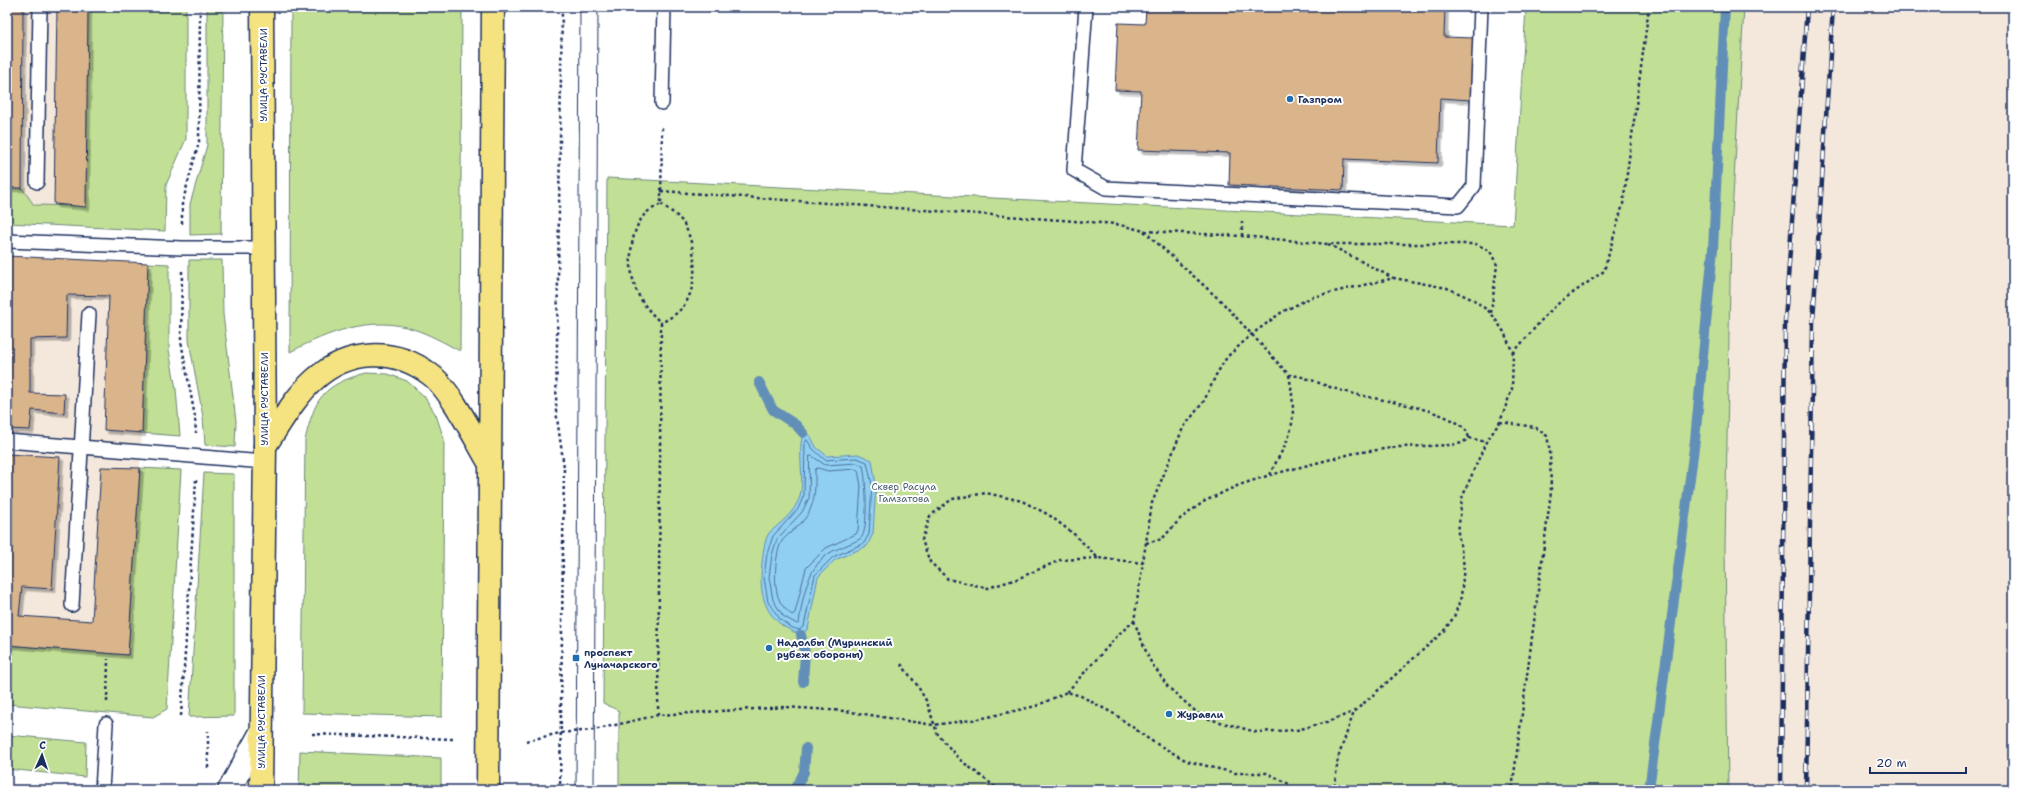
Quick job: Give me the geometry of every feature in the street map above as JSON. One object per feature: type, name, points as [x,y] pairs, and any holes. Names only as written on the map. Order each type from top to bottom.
[{"type":"main road","name":"УЛИЦА РУСТАВЕЛИ","points":[[261,790],[265,454],[262,7]]},
{"type":"main road","points":[[488,790],[493,7]]},
{"type":"main road","points":[[265,454],[295,402],[315,380],[344,361],[376,354],[405,360],[432,376],[451,399],[490,464]]},
{"type":"main road","points":[[229,790],[261,732]]},
{"type":"lane","points":[[37,182],[40,7]]},
{"type":"lane","points":[[662,103],[664,7]]},
{"type":"lane","points":[[1086,7],[1074,170],[1106,188],[1458,206],[1474,186],[1481,7]]},
{"type":"lane","points":[[7,241],[182,248],[264,248]]},
{"type":"lane","points":[[72,604],[80,447],[89,314]]},
{"type":"lane","points":[[7,442],[197,457],[265,454]]},
{"type":"lane","points":[[102,790],[106,724]]},
{"type":"path","points":[[181,716],[197,457],[196,417],[181,341],[182,204],[200,142],[200,7]]},
{"type":"path","points":[[560,790],[564,467],[556,411],[562,7]]},
{"type":"path","points":[[1513,353],[1546,315],[1560,302],[1604,271],[1623,204],[1650,7]]},
{"type":"path","points":[[661,204],[662,103]]},
{"type":"path","points":[[661,191],[1116,224],[1144,231],[1242,236],[1328,244],[1476,244],[1490,251],[1497,265],[1491,313]]},
{"type":"path","points":[[658,715],[661,323],[648,310],[637,293],[631,260],[633,242],[638,225],[646,213],[661,204]]},
{"type":"path","points":[[661,204],[683,222],[692,242],[694,261],[692,284],[686,303],[676,314],[661,323]]},
{"type":"path","points":[[1144,231],[1222,302],[1289,375],[1293,394],[1293,421],[1288,440],[1270,475]]},
{"type":"path","points":[[1328,244],[1394,278],[1447,288],[1474,300],[1491,313],[1504,332],[1513,353],[1512,389],[1500,422],[1486,442],[1462,498],[1458,532],[1464,566],[1461,597],[1454,617],[1443,632],[1354,712],[1327,722],[1297,730],[1256,732],[1202,717],[1168,686],[1149,659],[1134,621],[1152,503],[1183,428],[1204,401],[1216,375],[1227,357],[1251,335],[1282,312],[1312,297],[1394,278]]},
{"type":"path","points":[[1289,375],[1303,376],[1332,388],[1432,412],[1458,423],[1466,429],[1469,438]]},
{"type":"path","points":[[1500,422],[1535,427],[1547,436],[1551,466],[1551,492],[1512,790]]},
{"type":"path","points":[[1146,543],[1162,539],[1181,518],[1205,501],[1239,485],[1270,475],[1355,453],[1399,447],[1452,445],[1462,443],[1469,438],[1486,442]]},
{"type":"path","points":[[1098,558],[1075,535],[1049,515],[1022,501],[986,493],[952,499],[930,516],[922,540],[930,562],[948,579],[988,588],[1017,579],[1060,560],[1098,558],[1143,563]]},
{"type":"path","points":[[526,742],[560,733],[594,730],[658,715],[785,707],[845,711],[933,725],[979,719],[1036,706],[1066,692],[1120,633],[1134,621]]},
{"type":"path","points":[[106,724],[108,659]]},
{"type":"path","points":[[901,664],[917,685],[927,702],[933,725],[937,733],[959,759],[999,790]]},
{"type":"path","points":[[1066,692],[1080,696],[1116,715],[1150,740],[1187,761],[1235,773],[1267,773],[1289,784],[1296,790]]},
{"type":"path","points":[[1334,790],[1338,758],[1354,712]]},
{"type":"path","points":[[208,731],[208,775]]},
{"type":"path","points":[[312,734],[453,739]]},
{"type":"shaded area","points":[[7,7],[88,7],[86,207],[33,205],[22,188],[7,188]]},
{"type":"shaded area","points":[[1744,7],[2013,7],[2013,790],[1728,790],[1725,546],[1731,231]]},
{"type":"shaded area","points":[[7,256],[148,263],[142,433],[128,655],[7,645]]},
{"type":"green space","points":[[88,7],[186,7],[186,139],[166,185],[165,231],[7,223],[7,188],[22,188],[34,205],[86,206]]},
{"type":"green space","points":[[207,7],[223,7],[221,234],[190,235],[190,204],[207,145]]},
{"type":"green space","points":[[291,7],[462,7],[460,351],[431,336],[413,329],[397,325],[381,324],[349,328],[319,338],[290,352]]},
{"type":"green space","name":"Сквер Расула Гамзатова","points":[[1526,7],[1744,7],[1731,231],[1725,546],[1728,790],[619,790],[619,711],[603,703],[607,178],[1513,225]]},
{"type":"green space","points":[[189,260],[222,260],[223,314],[236,421],[235,447],[205,445],[203,417],[189,341]]},
{"type":"green space","points":[[148,263],[169,264],[169,350],[176,389],[180,436],[142,433]]},
{"type":"green space","points":[[366,373],[388,374],[407,381],[424,396],[436,415],[444,439],[442,717],[302,713],[305,440],[317,404],[323,395],[330,388],[339,383]]},
{"type":"green space","points":[[140,468],[181,470],[167,709],[153,717],[7,704],[7,645],[128,655]]},
{"type":"green space","points":[[204,473],[234,474],[234,716],[189,717]]},
{"type":"green space","points":[[7,735],[86,742],[85,777],[7,769]]},
{"type":"green space","points":[[300,751],[441,758],[441,790],[299,790]]},
{"type":"water","points":[[803,433],[810,435],[816,447],[827,456],[858,454],[872,460],[876,485],[873,534],[867,546],[835,560],[818,577],[808,629],[801,635],[789,630],[772,616],[763,598],[761,576],[763,552],[767,536],[791,512],[800,496],[802,482],[801,441]]},
{"type":"building","points":[[7,7],[23,7],[22,188],[7,188]]},
{"type":"building","points":[[57,7],[88,7],[86,207],[54,204]]},
{"type":"building","name":"Газпром","points":[[1146,7],[1445,7],[1444,37],[1474,38],[1471,100],[1440,98],[1438,163],[1344,159],[1343,190],[1229,185],[1230,153],[1138,150],[1141,91],[1115,90],[1118,23],[1145,24]]},
{"type":"building","points":[[7,256],[148,263],[142,433],[104,430],[109,296],[67,295],[66,338],[30,339],[30,393],[65,394],[64,413],[32,410],[30,430],[7,429]]},
{"type":"building","points":[[7,454],[60,457],[52,589],[22,587],[19,616],[92,621],[101,467],[140,468],[128,655],[7,645]]},
{"type":"waterway","points":[[1649,790],[1695,440],[1713,249],[1725,7]]},
{"type":"waterway","points":[[759,382],[773,410],[796,425],[803,433]]},
{"type":"waterway","points":[[801,635],[805,653],[803,682]]},
{"type":"waterway","points":[[795,790],[804,772],[806,748]]},
{"type":"tram line","points":[[576,790],[580,7]]},
{"type":"tram line","points":[[594,790],[598,7]]},
{"type":"railway","points":[[1781,790],[1785,321],[1807,7]]},
{"type":"railway","points":[[1806,790],[1813,321],[1833,7]]},
{"type":"place","name":"Газпром","points":[[1290,99]]},
{"type":"place","name":"Надолбы (Муринский рубеж обороны)","points":[[769,648]]},
{"type":"place","name":"проспект Луначарского","points":[[576,658]]},
{"type":"place","name":"Журавли","points":[[1169,714]]}]
